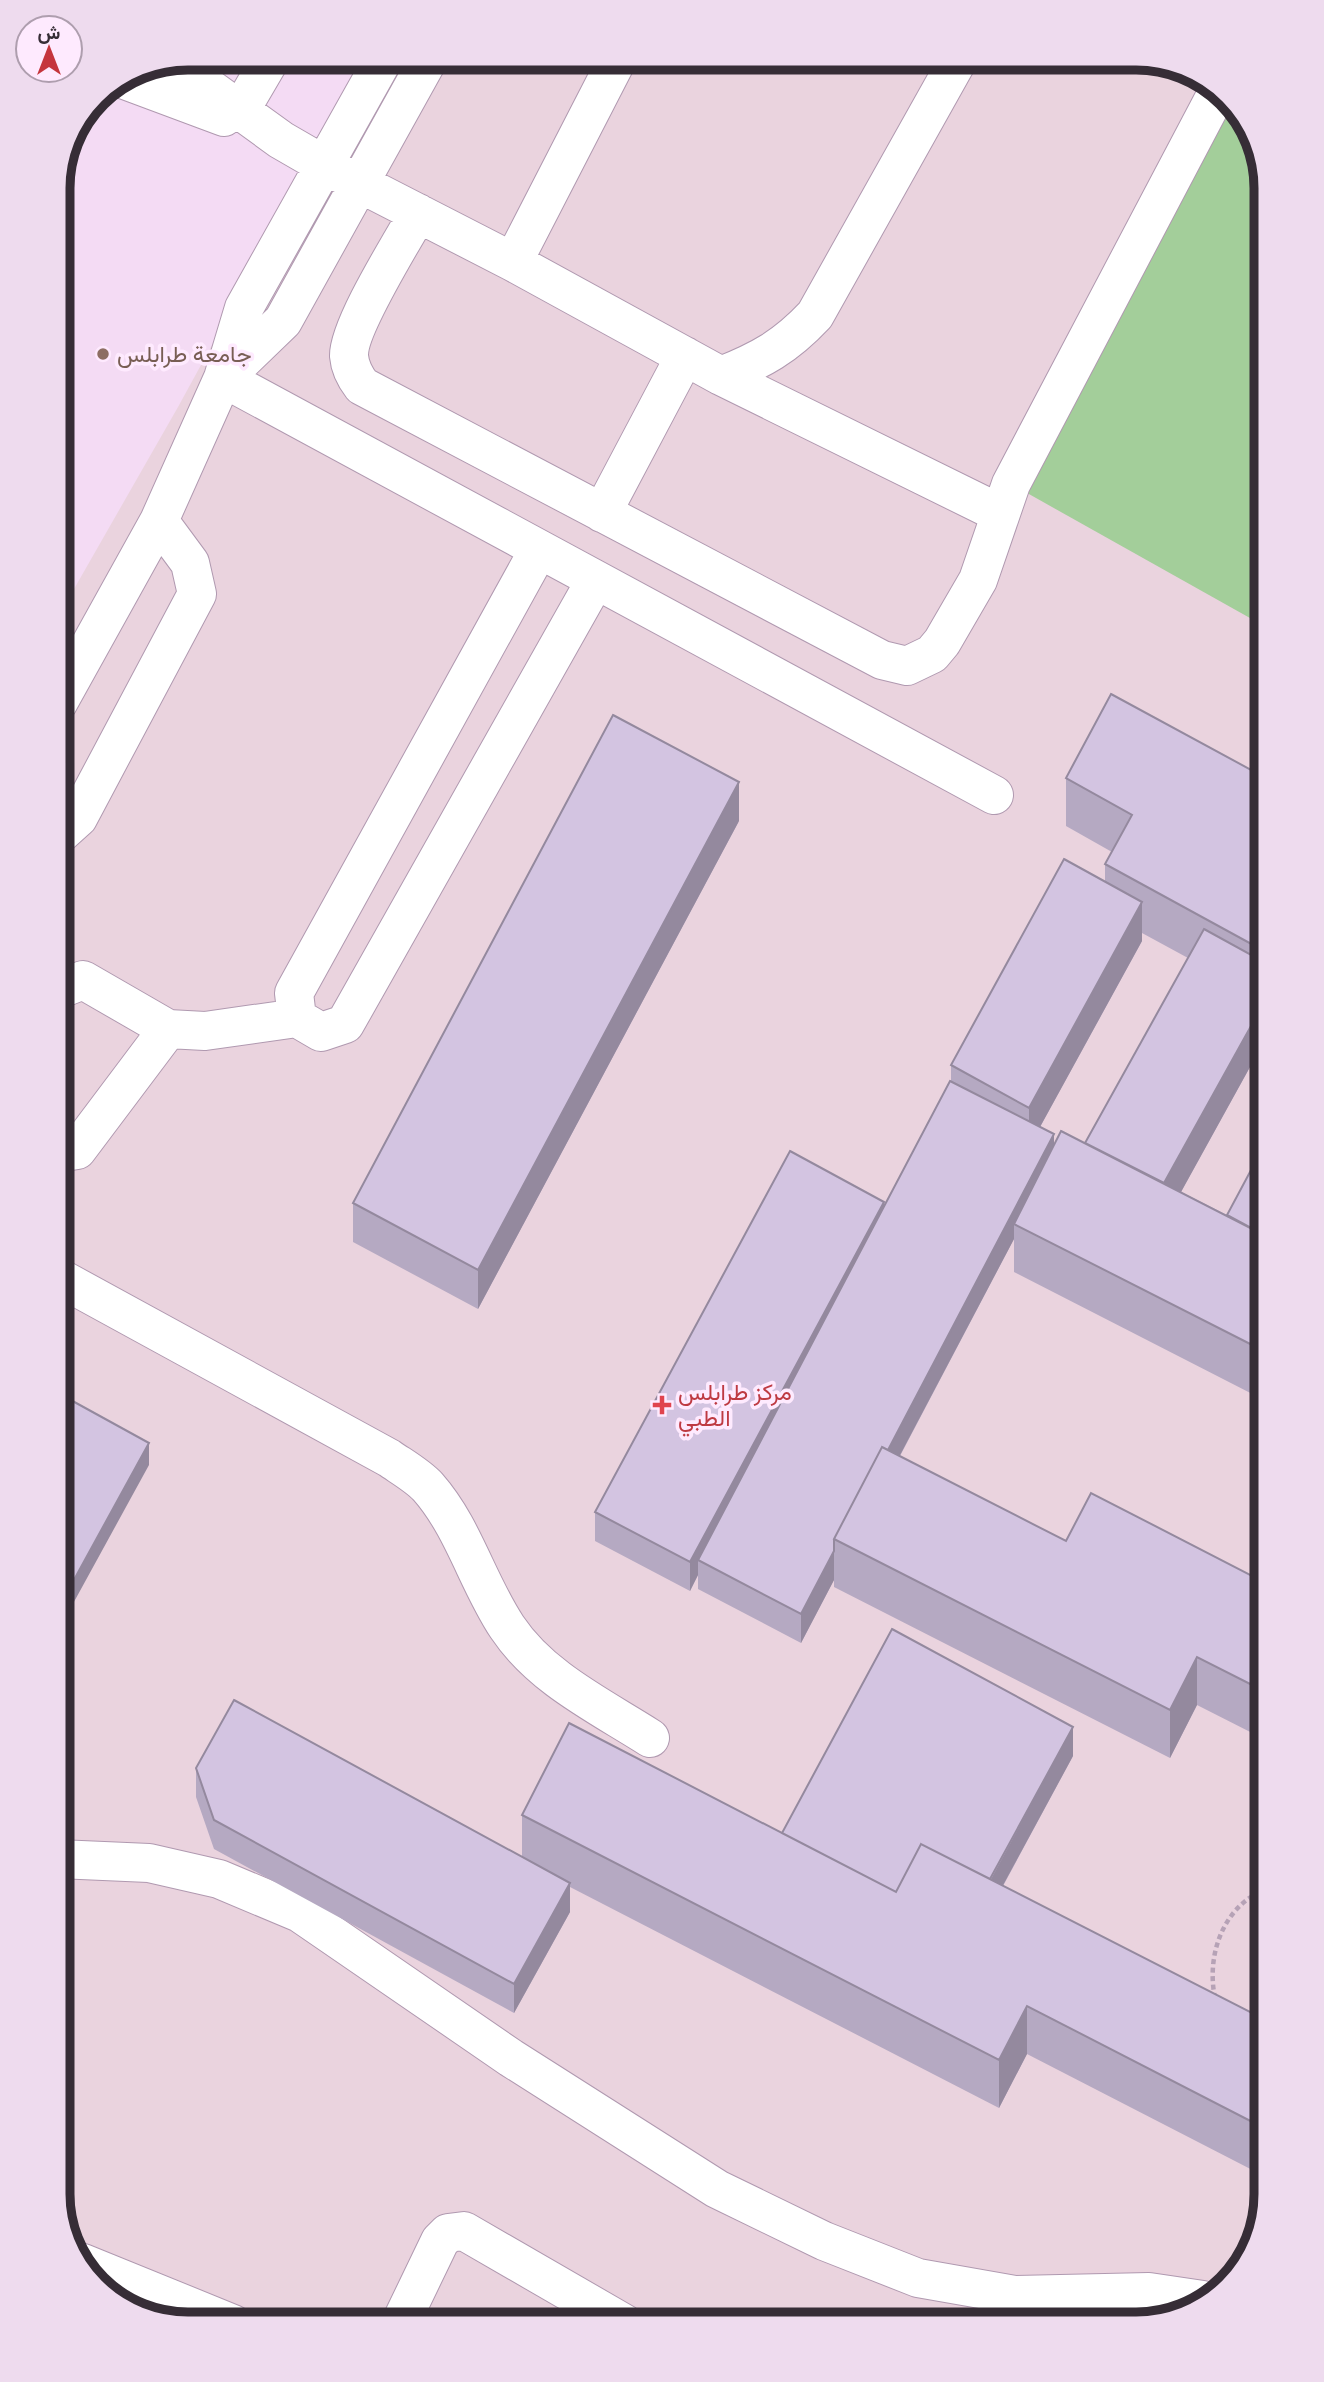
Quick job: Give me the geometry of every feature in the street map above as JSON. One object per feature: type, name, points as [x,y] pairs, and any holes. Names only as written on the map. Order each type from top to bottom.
[{"type":"lane","points":[[185,70],[281,140],[326,166],[513,262],[721,376],[999,513]]},
{"type":"lane","points":[[240,111],[264,70]]},
{"type":"lane","points":[[70,681],[159,521],[223,378],[244,308],[378,70]]},
{"type":"lane","points":[[223,378],[284,321],[423,70]]},
{"type":"lane","points":[[513,262],[612,70]]},
{"type":"lane","points":[[721,376],[764,359],[794,338],[815,315],[952,70]]},
{"type":"lane","points":[[134,84],[281,140]]},
{"type":"lane","points":[[418,213],[353,339],[349,358],[362,386],[882,660],[907,666],[932,654],[942,642],[978,580],[989,552],[999,513],[1214,99]]},
{"type":"lane","points":[[603,513],[685,356]]},
{"type":"lane","points":[[223,378],[538,551],[994,794]]},
{"type":"lane","points":[[70,825],[78,818],[197,594],[190,564],[159,521]]},
{"type":"lane","points":[[297,1018],[294,993],[538,551]]},
{"type":"lane","points":[[70,985],[83,980],[168,1029],[205,1031],[297,1018],[321,1032],[345,1024],[595,581]]},
{"type":"lane","points":[[70,1151],[77,1150],[168,1029]]},
{"type":"lane","points":[[70,1284],[389,1458],[427,1486],[460,1534],[507,1627],[532,1658],[570,1687],[650,1738]]},
{"type":"lane","points":[[70,1860],[149,1863],[219,1879],[300,1913],[512,2058],[717,2189],[824,2241],[918,2278],[1015,2295],[1149,2292],[1191,2298]]},
{"type":"lane","points":[[406,2312],[440,2241],[455,2230],[464,2231],[604,2312]]},
{"type":"lane","points":[[96,2268],[203,2312]]},
{"type":"path","points":[[1218,2006],[1211,1967],[1218,1937],[1234,1912],[1254,1895]]},
{"type":"shaded area","name":"مركز طرابلس الطبي","points":[[362,70],[1143,70],[1174,76],[1201,90],[1225,110],[1238,129],[1252,165],[1254,188],[1254,2194],[1250,2224],[1234,2259],[1214,2283],[1195,2296],[1159,2310],[1136,2312],[181,2312],[150,2306],[123,2292],[94,2266],[86,2253],[72,2217],[70,2194],[70,596],[178,407]]},
{"type":"green space","points":[[1222,107],[1245,143],[1252,165],[1254,188],[1254,620],[1011,484]]},
{"type":"building","points":[[1111,694],[1254,771],[1254,945],[1105,864],[1132,815],[1066,778]]},
{"type":"building","points":[[613,715],[739,782],[478,1270],[353,1203]]},
{"type":"building","points":[[1064,859],[1142,902],[1029,1108],[951,1065]]},
{"type":"building","points":[[1204,929],[1254,956],[1254,1021],[1164,1183],[1085,1143]]},
{"type":"building","points":[[950,1081],[1054,1134],[888,1450],[882,1447],[834,1539],[834,1551],[801,1614],[698,1560]]},
{"type":"building","points":[[1061,1131],[1254,1230],[1254,1346],[1014,1224]]},
{"type":"building","points":[[790,1151],[884,1202],[690,1562],[595,1512]]},
{"type":"building","points":[[1254,1164],[1254,1230],[1227,1215]]},
{"type":"building","points":[[70,1400],[149,1443],[70,1587]]},
{"type":"building","points":[[882,1447],[1066,1541],[1091,1493],[1254,1577],[1254,1686],[1197,1657],[1170,1710],[834,1539]]},
{"type":"building","points":[[892,1629],[1073,1727],[990,1879],[921,1844],[896,1892],[782,1833]]},
{"type":"building","points":[[234,1700],[570,1883],[514,1984],[214,1820],[196,1768]]},
{"type":"building","points":[[569,1723],[896,1892],[921,1844],[1254,2014],[1254,2123],[1027,2006],[999,2060],[522,1815]]},
{"type":"place","name":"جامعة طرابلس","points":[[103,354]]},
{"type":"place","name":"مركز طرابلس الطبي","points":[[662,1405]]}]
